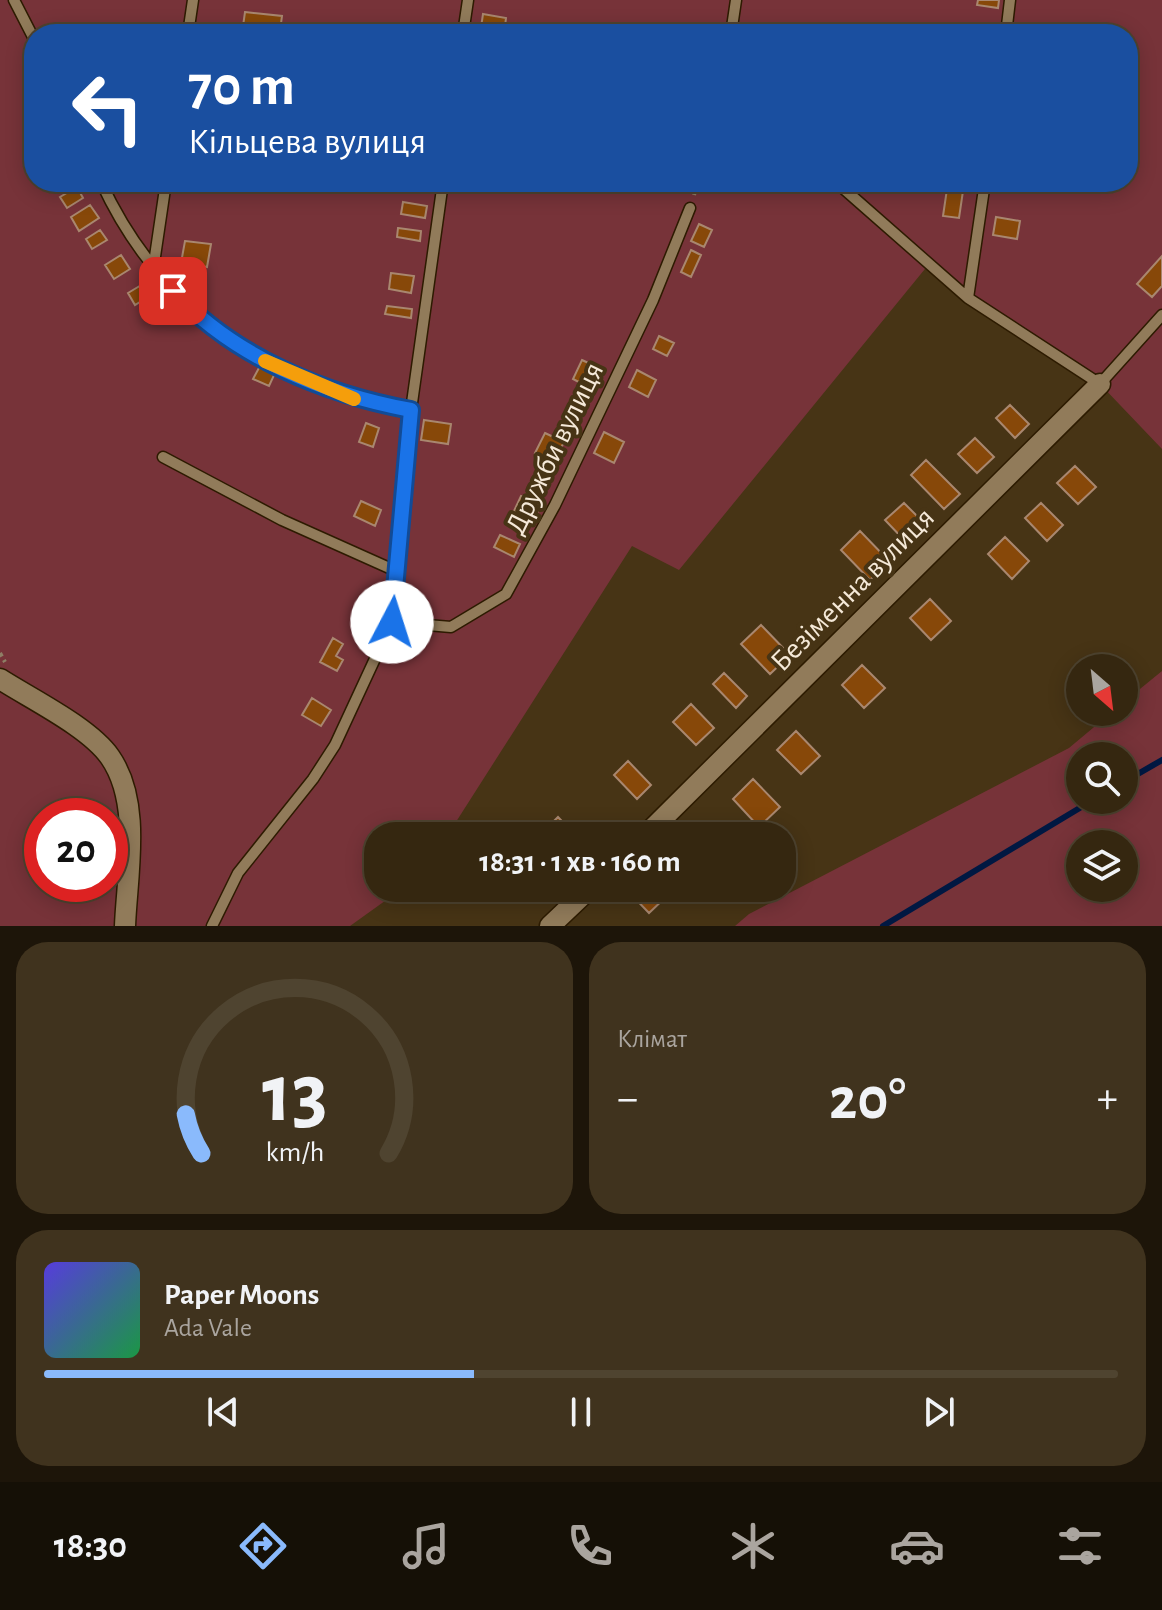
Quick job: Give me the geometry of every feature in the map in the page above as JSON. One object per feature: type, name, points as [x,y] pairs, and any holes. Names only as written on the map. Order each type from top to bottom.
[{"type":"street","name":"Безіменна вулиця","points":[[659,822],[1100,384]]},
{"type":"street","points":[[0,679],[94,741],[119,773],[129,814],[125,926]]},
{"type":"street","points":[[550,926],[575,902]]},
{"type":"lane","points":[[14,0],[26,24]]},
{"type":"lane","points":[[189,24],[193,0]]},
{"type":"lane","points":[[464,24],[468,0]]},
{"type":"lane","points":[[732,24],[736,0]]},
{"type":"lane","points":[[1007,24],[1010,0]]},
{"type":"lane","points":[[106,192],[153,270],[193,312],[263,359],[354,399],[411,410]]},
{"type":"lane","points":[[153,270],[165,192]]},
{"type":"lane","points":[[212,926],[238,873],[313,779],[335,745],[392,622],[411,410],[442,192]]},
{"type":"lane","points":[[847,192],[968,298],[1100,384],[1162,315]]},
{"type":"lane","points":[[968,298],[984,192]]},
{"type":"lane","name":"Дружби вулиця","points":[[392,622],[451,627],[506,594],[555,505],[647,314],[690,208]]},
{"type":"lane","points":[[163,457],[282,520],[396,571]]},
{"type":"shaded area","points":[[0,0],[1162,0],[1162,449],[1100,384],[968,298],[929,264],[679,570],[632,546],[456,822],[364,822],[364,902],[383,902],[350,926],[0,926]]},
{"type":"shaded area","points":[[1162,671],[1162,926],[735,926],[749,914],[772,902],[796,902],[796,890],[1066,750],[1066,814],[1138,814],[1138,742],[1076,742],[1095,726],[1138,726],[1138,691]]},
{"type":"building","points":[[978,0],[999,0],[998,8],[977,5]]},
{"type":"building","points":[[245,12],[282,16],[281,24],[243,24]]},
{"type":"building","points":[[483,14],[506,18],[505,24],[482,24]]},
{"type":"building","points":[[68,192],[80,192],[83,198],[67,208],[60,197]]},
{"type":"building","points":[[947,192],[963,192],[959,218],[943,216]]},
{"type":"building","points":[[403,202],[427,206],[425,218],[401,214]]},
{"type":"building","points":[[90,205],[99,218],[79,231],[71,217]]},
{"type":"building","points":[[996,217],[1020,221],[1017,239],[993,235]]},
{"type":"building","points":[[699,224],[712,230],[704,247],[691,241]]},
{"type":"building","points":[[398,228],[421,231],[420,241],[397,237]]},
{"type":"building","points":[[100,230],[107,240],[92,249],[86,239]]},
{"type":"building","points":[[185,241],[211,244],[207,267],[181,263]]},
{"type":"building","points":[[691,250],[701,255],[691,277],[681,272]]},
{"type":"building","points":[[121,255],[130,269],[114,279],[105,265]]},
{"type":"building","points":[[1162,256],[1162,286],[1152,297],[1137,284]]},
{"type":"building","points":[[391,273],[414,276],[411,293],[389,289]]},
{"type":"building","points":[[143,284],[151,295],[135,305],[128,293]]},
{"type":"building","points":[[387,306],[412,309],[411,318],[385,314]]},
{"type":"building","points":[[659,336],[674,343],[667,356],[653,349]]},
{"type":"building","points":[[582,360],[601,369],[592,389],[573,379]]},
{"type":"building","points":[[260,366],[275,373],[269,386],[253,379]]},
{"type":"building","points":[[637,370],[656,380],[648,397],[629,387]]},
{"type":"building","points":[[1010,405],[1029,424],[1015,438],[996,418]]},
{"type":"building","points":[[424,420],[451,424],[448,444],[421,440]]},
{"type":"building","points":[[366,423],[379,428],[373,447],[359,442]]},
{"type":"building","points":[[604,432],[624,442],[614,463],[594,453]]},
{"type":"building","points":[[545,433],[564,442],[554,462],[535,453]]},
{"type":"building","points":[[975,438],[994,457],[977,473],[958,454]]},
{"type":"building","points":[[926,460],[960,494],[944,509],[911,475]]},
{"type":"building","points":[[1075,466],[1096,487],[1078,504],[1057,483]]},
{"type":"building","points":[[521,496],[541,505],[533,521],[514,511]]},
{"type":"building","points":[[361,501],[381,510],[375,526],[354,516]]},
{"type":"building","points":[[904,503],[926,525],[907,543],[885,520]]},
{"type":"building","points":[[1041,503],[1063,525],[1047,541],[1025,518]]},
{"type":"building","points":[[860,531],[889,561],[870,580],[841,550]]},
{"type":"building","points":[[500,535],[520,544],[514,557],[494,547]]},
{"type":"building","points":[[1005,537],[1029,561],[1012,579],[988,554]]},
{"type":"building","points":[[930,599],[951,621],[931,640],[910,618]]},
{"type":"building","points":[[761,625],[790,655],[770,674],[741,644]]},
{"type":"building","points":[[333,638],[343,644],[336,656],[343,660],[337,671],[320,662]]},
{"type":"building","points":[[862,665],[885,688],[864,708],[842,685]]},
{"type":"building","points":[[724,673],[747,696],[736,708],[713,684]]},
{"type":"building","points":[[312,698],[331,710],[321,726],[302,715]]},
{"type":"building","points":[[691,704],[714,728],[696,745],[673,722]]},
{"type":"building","points":[[796,731],[820,756],[801,774],[777,750]]},
{"type":"building","points":[[628,761],[651,785],[637,799],[614,775]]},
{"type":"building","points":[[753,779],[780,807],[764,822],[754,822],[733,799]]},
{"type":"building","points":[[638,902],[661,902],[649,913]]},
{"type":"waterway","points":[[1138,774],[1162,760]]},
{"type":"waterway","points":[[883,926],[1070,814]]},
{"type":"slow traffic","points":[[265,361],[354,399]]},
{"type":"route","points":[[173,291],[193,312],[263,359],[354,399],[411,410],[392,622]]}]
